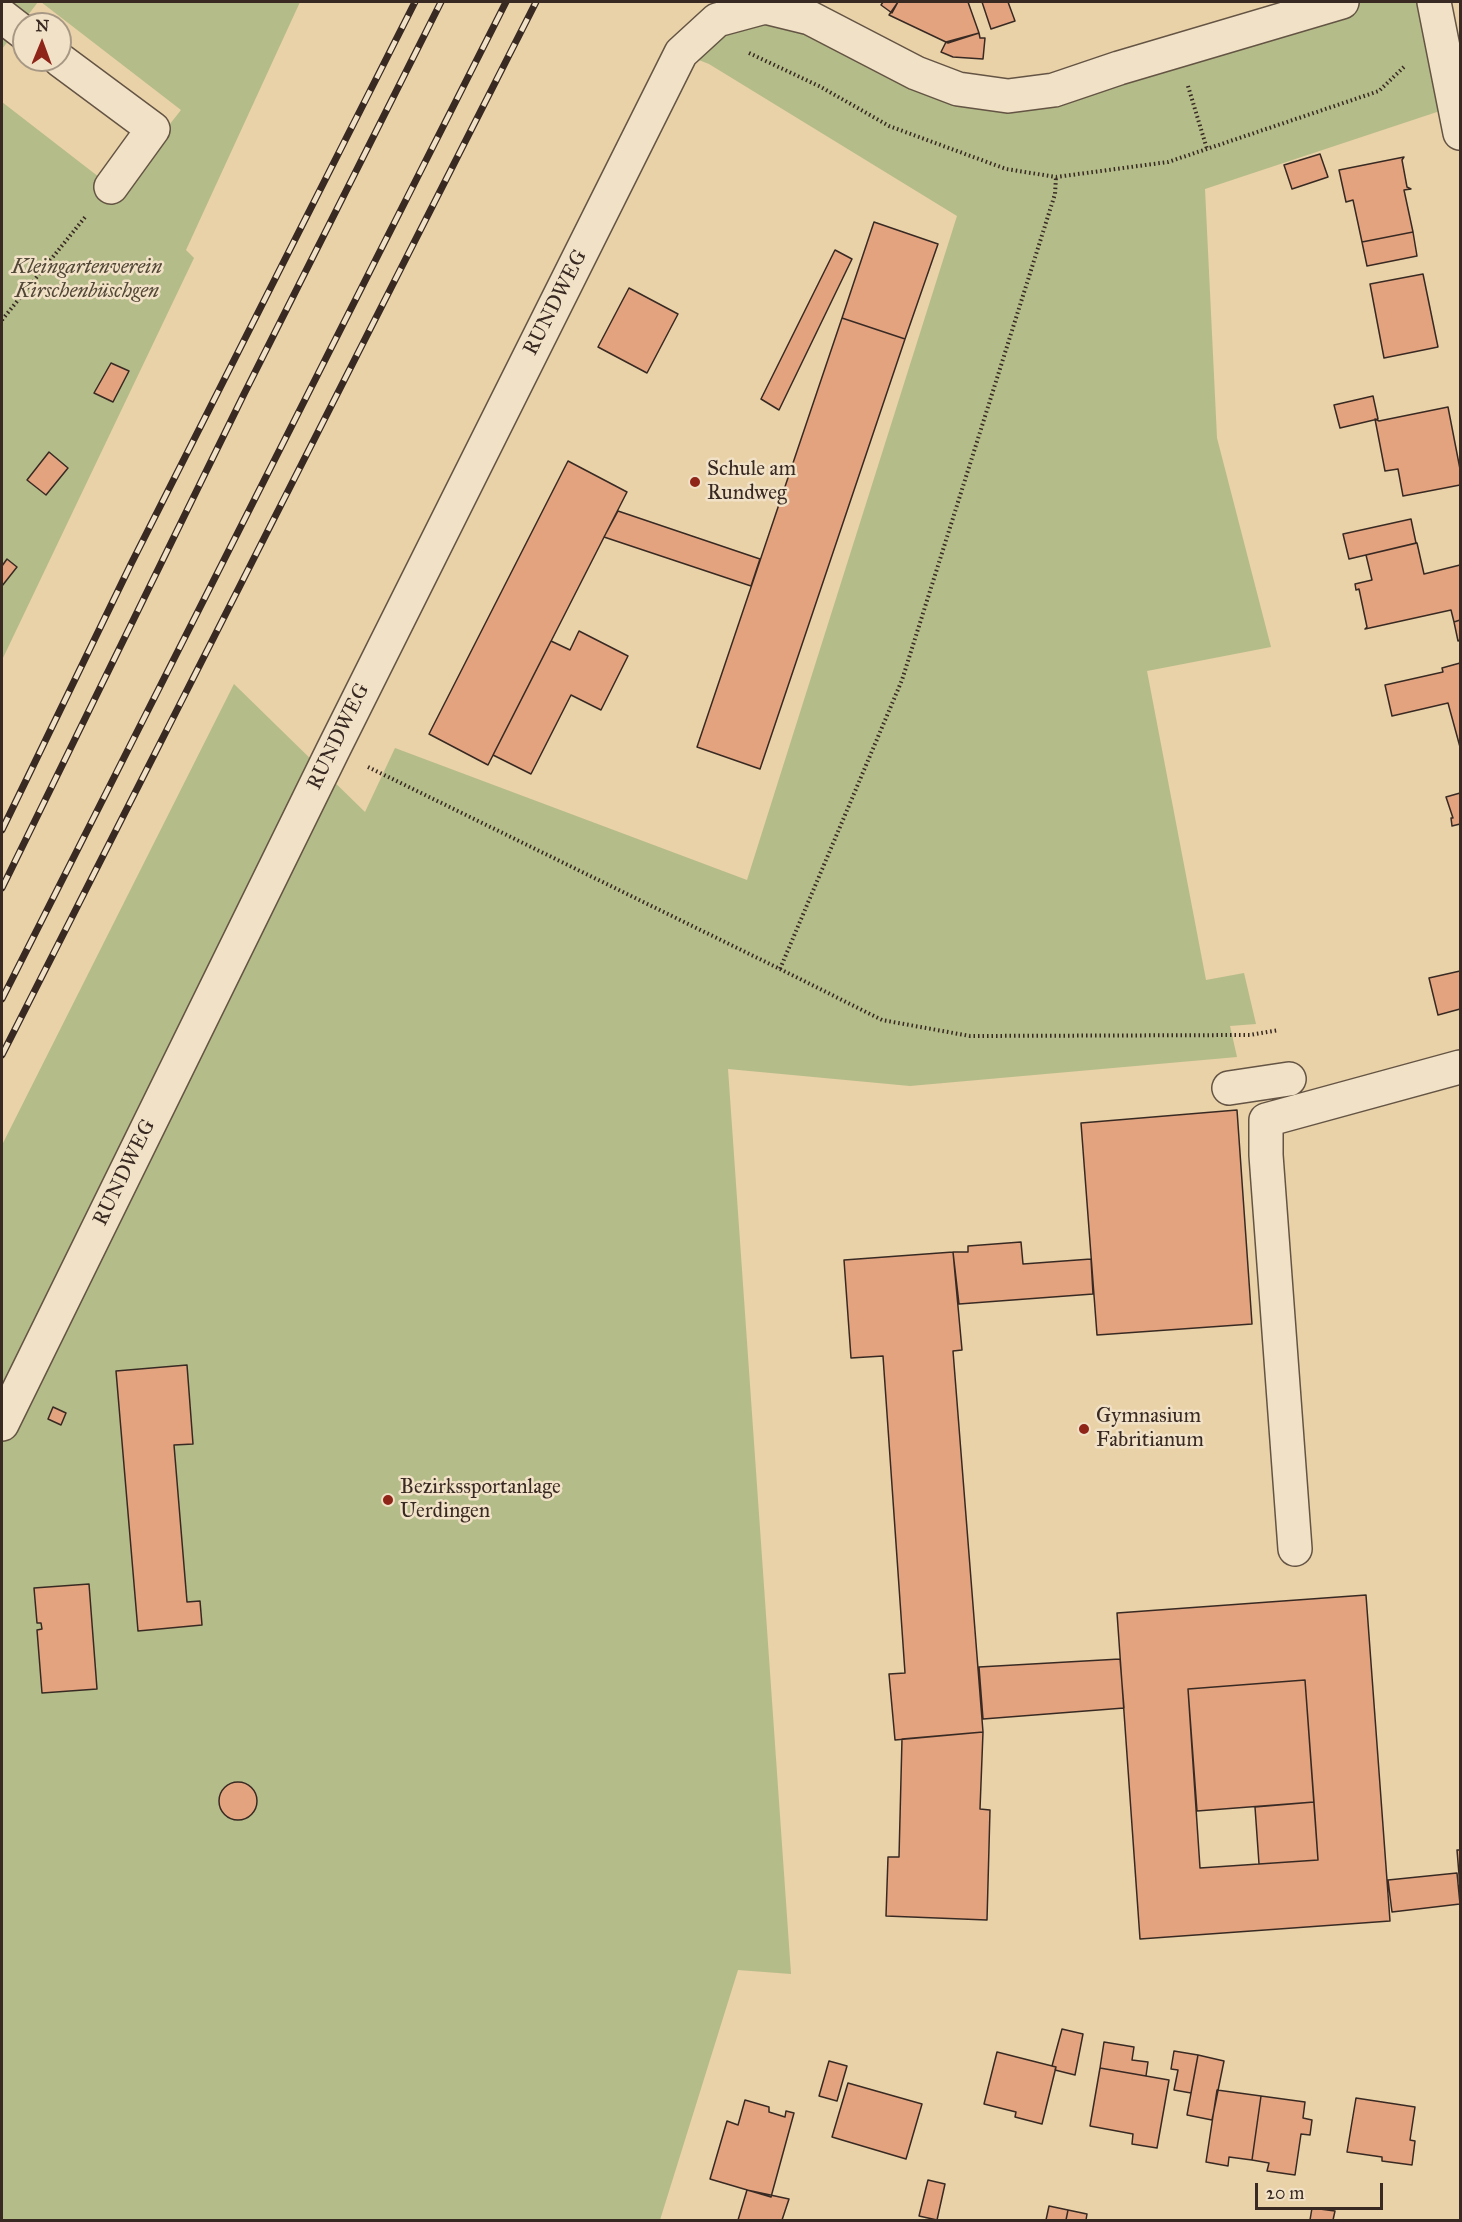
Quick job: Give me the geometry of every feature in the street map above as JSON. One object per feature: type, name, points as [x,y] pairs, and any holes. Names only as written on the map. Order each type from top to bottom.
[{"type":"street","points":[[2,6],[5,2]]},
{"type":"street","points":[[717,20],[765,7],[810,18],[927,77],[958,89],[1008,96],[1054,90],[1177,50],[1342,2]]},
{"type":"street","points":[[1434,2],[1461,133]]},
{"type":"street","name":"RUNDWEG","points":[[2,1424],[333,750],[681,53],[717,20]]},
{"type":"street","points":[[72,69],[153,129],[111,186]]},
{"type":"street","points":[[1229,1088],[1292,1095],[1461,1068]]},
{"type":"street","points":[[1292,1095],[1266,1120],[1266,1143],[1295,1549]]},
{"type":"path","points":[[717,20],[753,56],[821,87],[889,126],[1006,169],[1056,177],[1168,162],[1379,91],[1410,62],[1444,52]]},
{"type":"path","points":[[1177,50],[1207,149]]},
{"type":"path","points":[[780,969],[902,680],[1055,194],[1056,177]]},
{"type":"path","points":[[2,320],[111,186]]},
{"type":"path","points":[[333,750],[882,1020],[969,1036],[1250,1035],[1279,1030]]},
{"type":"green space","points":[[2,2],[38,2],[30,12],[12,12],[12,36],[2,49]]},
{"type":"green space","name":"Kleingartenverein Kirschenbüschgen","points":[[41,2],[300,2],[186,250],[194,258],[2,660],[2,102],[117,191],[181,110],[72,26],[72,12],[54,12]]},
{"type":"green space","name":"Bezirkssportanlage Uerdingen","points":[[1342,2],[1434,2],[1455,106],[1205,189],[1217,438],[1271,647],[1147,671],[1206,980],[1244,973],[1256,1024],[1230,1026],[1237,1057],[910,1086],[728,1069],[791,1974],[738,1970],[660,2220],[2,2220],[2,1145],[234,684],[365,812],[395,748],[747,880],[957,216],[709,64],[681,53],[765,7],[1008,96]]},
{"type":"building","points":[[883,2],[898,2],[892,13],[881,5]]},
{"type":"building","points":[[898,2],[968,2],[979,33],[948,43],[889,15]]},
{"type":"building","points":[[982,2],[1008,2],[1015,21],[991,29]]},
{"type":"building","points":[[979,33],[980,38],[985,38],[983,59],[953,57],[941,52],[946,42]]},
{"type":"building","points":[[1320,154],[1328,177],[1292,189],[1284,165]]},
{"type":"building","points":[[1404,157],[1402,160],[1407,187],[1411,189],[1404,190],[1413,232],[1362,242],[1353,200],[1346,202],[1339,170]]},
{"type":"building","points":[[874,222],[938,244],[905,339],[842,318]]},
{"type":"building","points":[[1413,232],[1417,256],[1367,266],[1362,242]]},
{"type":"building","points":[[835,250],[852,259],[779,410],[761,399]]},
{"type":"building","points":[[1423,274],[1438,347],[1384,358],[1370,284]]},
{"type":"building","points":[[629,288],[678,314],[647,373],[598,347]]},
{"type":"building","points":[[842,318],[905,339],[760,769],[697,747]]},
{"type":"building","points":[[111,363],[129,371],[113,402],[94,393]]},
{"type":"building","points":[[1373,396],[1378,419],[1340,428],[1334,405]]},
{"type":"building","points":[[1448,407],[1460,469],[1460,485],[1403,496],[1398,469],[1385,471],[1375,419],[1379,421]]},
{"type":"building","points":[[49,452],[68,468],[46,495],[27,480]]},
{"type":"building","points":[[568,461],[627,492],[488,765],[429,734]]},
{"type":"building","points":[[618,511],[760,559],[751,586],[604,537]]},
{"type":"building","points":[[1411,519],[1416,543],[1349,559],[1343,534]]},
{"type":"building","points":[[1417,543],[1424,574],[1460,565],[1460,620],[1454,622],[1451,610],[1365,629],[1367,627],[1359,589],[1356,590],[1355,584],[1372,580],[1366,555]]},
{"type":"building","points":[[7,559],[17,567],[2,586],[2,566]]},
{"type":"building","points":[[1460,620],[1460,640],[1458,641],[1454,622]]},
{"type":"building","points":[[579,631],[628,656],[601,710],[571,695],[531,774],[493,755],[551,641],[570,650]]},
{"type":"building","points":[[1460,663],[1460,747],[1448,703],[1392,716],[1385,685],[1443,672],[1442,668]]},
{"type":"building","points":[[1460,793],[1460,824],[1452,826],[1451,818],[1453,818],[1446,797]]},
{"type":"building","points":[[1460,971],[1460,1009],[1438,1015],[1429,978]]},
{"type":"building","points":[[1237,1110],[1252,1324],[1097,1335],[1081,1123]]},
{"type":"building","points":[[1021,1242],[1023,1264],[1091,1259],[1093,1294],[959,1304],[953,1252],[968,1252],[968,1246]]},
{"type":"building","points":[[953,1252],[962,1350],[953,1351],[983,1732],[895,1740],[889,1674],[905,1673],[883,1356],[851,1358],[844,1260]]},
{"type":"building","points":[[187,1365],[193,1444],[174,1445],[187,1602],[200,1601],[202,1625],[138,1631],[116,1371]]},
{"type":"building","points":[[53,1407],[66,1413],[61,1425],[48,1419]]},
{"type":"building","points":[[89,1584],[97,1689],[42,1693],[37,1630],[42,1629],[41,1623],[37,1623],[34,1588]]},
{"type":"building","points":[[1366,1595],[1390,1921],[1140,1939],[1117,1613]],"holes":[[[1305,1680],[1318,1860],[1200,1868],[1188,1689]]]},
{"type":"building","points":[[1120,1659],[1124,1708],[983,1719],[979,1667]]},
{"type":"building","points":[[1305,1680],[1314,1802],[1197,1811],[1188,1689]]},
{"type":"building","points":[[983,1732],[980,1809],[990,1810],[987,1920],[886,1916],[888,1857],[899,1857],[902,1739]]},
{"type":"building","points":[[238,1782],[252,1787],[257,1801],[252,1815],[238,1820],[224,1815],[219,1801],[224,1787]]},
{"type":"building","points":[[1314,1802],[1318,1860],[1259,1864],[1255,1807]]},
{"type":"building","points":[[1457,1850],[1460,1850],[1460,1887]]},
{"type":"building","points":[[1457,1873],[1460,1904],[1392,1912],[1388,1880]]},
{"type":"building","points":[[1062,2029],[1083,2034],[1075,2075],[1055,2070],[1056,2067],[1052,2066]]},
{"type":"building","points":[[1104,2042],[1134,2047],[1132,2060],[1148,2062],[1146,2076],[1100,2068]]},
{"type":"building","points":[[1174,2051],[1198,2055],[1191,2093],[1174,2090],[1178,2070],[1171,2069]]},
{"type":"building","points":[[997,2052],[1056,2067],[1042,2124],[1015,2117],[1016,2112],[984,2104]]},
{"type":"building","points":[[1198,2055],[1224,2061],[1212,2120],[1187,2115]]},
{"type":"building","points":[[829,2061],[847,2066],[837,2101],[819,2096]]},
{"type":"building","points":[[1100,2068],[1169,2080],[1157,2148],[1132,2144],[1133,2134],[1090,2126]]},
{"type":"building","points":[[848,2083],[922,2104],[906,2159],[832,2137]]},
{"type":"building","points":[[1217,2090],[1261,2096],[1252,2160],[1229,2157],[1228,2166],[1206,2162]]},
{"type":"building","points":[[1261,2096],[1305,2102],[1303,2118],[1312,2120],[1310,2135],[1301,2134],[1295,2175],[1267,2171],[1269,2163],[1252,2160]]},
{"type":"building","points":[[1356,2098],[1415,2107],[1410,2140],[1415,2141],[1412,2165],[1382,2161],[1382,2157],[1347,2152]]},
{"type":"building","points":[[745,2100],[769,2107],[769,2112],[785,2117],[786,2111],[794,2113],[771,2197],[710,2179],[727,2121],[738,2125]]},
{"type":"building","points":[[928,2180],[945,2184],[937,2220],[919,2216]]},
{"type":"building","points":[[747,2190],[789,2199],[782,2220],[738,2220]]},
{"type":"building","points":[[1049,2206],[1068,2210],[1066,2220],[1046,2220]]},
{"type":"building","points":[[1312,2208],[1335,2211],[1333,2220],[1310,2220]]},
{"type":"building","points":[[1068,2210],[1087,2214],[1086,2220],[1066,2220]]},
{"type":"railway","points":[[2,830],[131,564],[415,2]]},
{"type":"railway","points":[[2,888],[244,394],[441,2]]},
{"type":"railway","points":[[2,999],[506,2]]},
{"type":"railway","points":[[2,1055],[536,2]]},
{"type":"place","name":"Schule am Rundweg","points":[[695,482]]},
{"type":"place","name":"Gymnasium Fabritianum","points":[[1084,1429]]},
{"type":"place","name":"Bezirkssportanlage Uerdingen","points":[[388,1500]]}]
